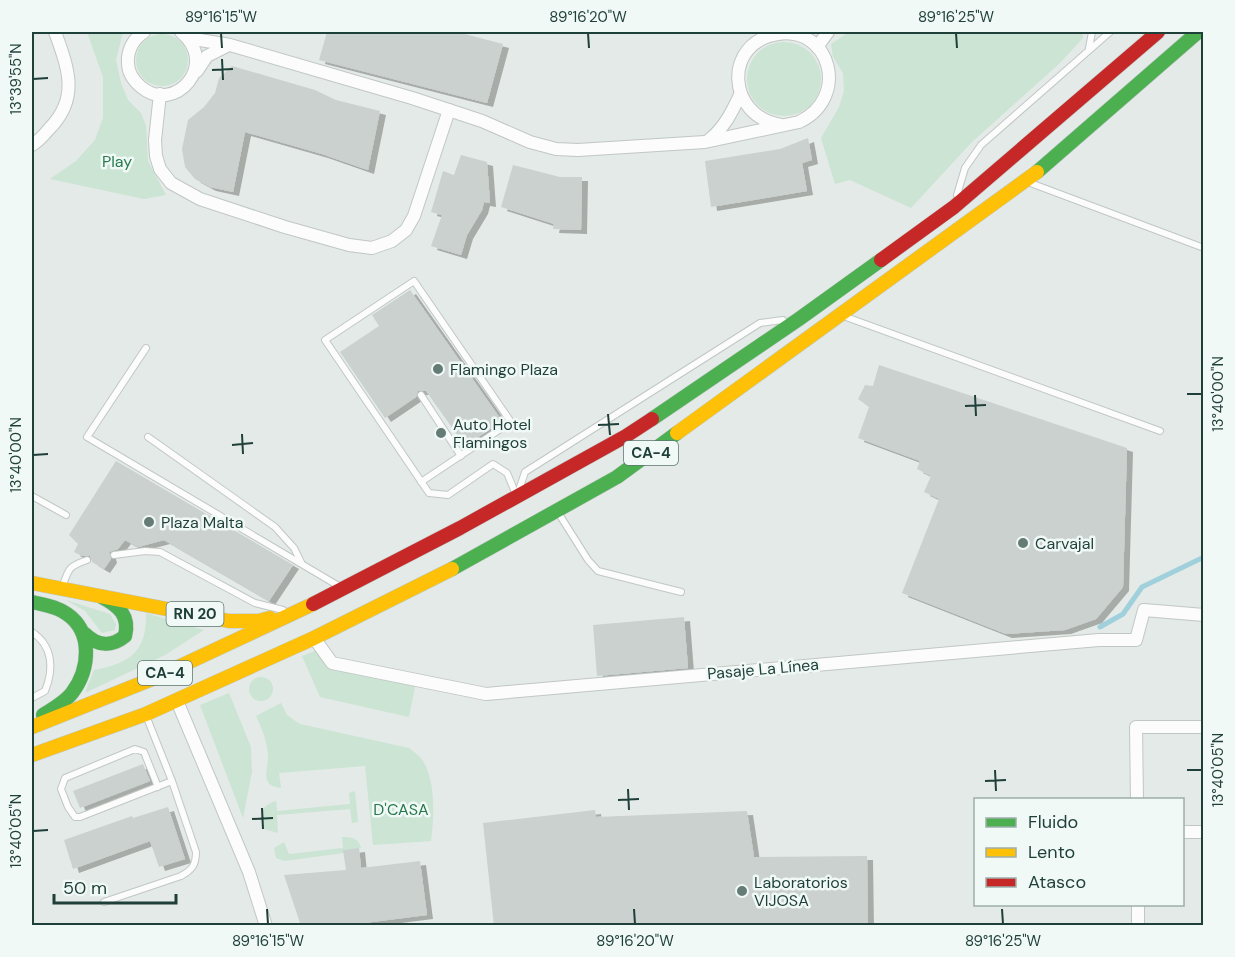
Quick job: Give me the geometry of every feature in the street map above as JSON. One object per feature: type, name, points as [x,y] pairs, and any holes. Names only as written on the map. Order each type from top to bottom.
[{"type":"highway","name":"CA-4","points":[[32,727],[157,677],[296,613],[460,528],[626,436],[799,319],[954,207],[1158,32]]},
{"type":"highway","name":"CA-4","points":[[32,755],[146,714],[314,638],[464,563],[617,477],[1026,182],[1198,32]]},
{"type":"highway","name":"RN 20","points":[[32,583],[229,621],[259,621],[296,613]]},
{"type":"highway","points":[[32,602],[54,606],[63,611],[96,643],[106,645],[119,641],[127,632],[128,625],[124,613],[96,595]]},
{"type":"highway","points":[[32,722],[62,702],[79,683],[85,662],[85,634]]},
{"type":"street","points":[[32,145],[61,117],[70,91],[65,60],[55,32]]},
{"type":"street","points":[[144,32],[134,37],[128,52],[130,73],[144,89],[160,94],[176,92],[185,86],[207,56],[230,45]]},
{"type":"street","points":[[184,35],[230,45],[449,110],[482,121],[530,142],[556,149],[578,150],[705,142],[799,122],[807,118],[814,113],[825,98],[830,81],[829,72],[813,43],[783,32],[767,34],[752,46],[742,60],[738,77],[740,95],[750,110],[756,116],[781,125]]},
{"type":"street","points":[[813,43],[820,32]]},
{"type":"street","points":[[813,43],[828,32]]},
{"type":"street","points":[[184,35],[194,47],[197,57],[192,78]]},
{"type":"street","points":[[160,94],[155,140],[156,156],[160,169],[171,183],[200,199],[242,213],[349,244],[372,248],[392,241],[406,230],[414,216],[449,110]]},
{"type":"street","points":[[705,142],[718,132],[732,113],[740,95]]},
{"type":"street","name":"Pasaje La Línea","points":[[314,638],[332,663],[486,693],[1099,639],[1136,640],[1144,610],[1203,615]]},
{"type":"street","points":[[177,701],[249,872],[266,926]]},
{"type":"street","points":[[1137,798],[1137,727],[1203,727]]},
{"type":"street","points":[[1184,832],[1203,832]]},
{"type":"street","points":[[1138,906],[1138,926]]},
{"type":"lane","points":[[1089,48],[1092,32]]},
{"type":"lane","points":[[954,207],[965,168],[981,145],[1089,48],[1110,32]]},
{"type":"lane","points":[[1026,182],[1203,248]]},
{"type":"lane","points":[[421,482],[511,422],[414,281],[325,340],[421,482],[429,493],[448,495],[494,465],[507,473],[517,496]]},
{"type":"lane","points":[[843,316],[1160,431]]},
{"type":"lane","points":[[517,496],[525,472],[760,322],[799,319]]},
{"type":"lane","points":[[146,348],[87,437],[343,589]]},
{"type":"lane","points":[[421,396],[461,456]]},
{"type":"lane","points":[[148,437],[275,527],[294,548],[301,562]]},
{"type":"lane","points":[[32,496],[66,515]]},
{"type":"lane","points":[[557,511],[588,561],[598,571],[681,592]]},
{"type":"lane","points":[[114,555],[145,551],[160,552],[255,603],[296,613]]},
{"type":"lane","points":[[62,589],[72,565],[87,560]]},
{"type":"lane","points":[[32,632],[45,647],[52,671],[45,691],[32,698]]},
{"type":"lane","points":[[104,902],[181,876],[191,871],[196,862],[196,852],[146,714]]},
{"type":"lane","points":[[158,787],[144,752],[135,749],[65,778],[61,789],[75,817],[158,787],[172,781]]},
{"type":"green space","name":"Play","points":[[87,32],[123,32],[116,60],[121,83],[128,100],[141,113],[146,126],[148,161],[166,195],[144,199],[50,179],[76,161],[95,140],[103,118],[103,77]]},
{"type":"green space","points":[[849,32],[1083,32],[1083,38],[1060,63],[971,143],[911,208],[850,180],[835,184],[821,138],[839,107],[844,91],[843,73],[833,57],[831,44]]},
{"type":"green space","points":[[157,34],[167,34],[181,41],[188,60],[181,79],[167,86],[157,86],[147,82],[140,75],[136,65],[136,55],[140,45],[147,38]]},
{"type":"green space","points":[[784,42],[805,48],[815,58],[821,79],[815,100],[805,110],[784,116],[763,110],[753,100],[747,79],[753,58],[763,48]]},
{"type":"green space","points":[[66,600],[110,614],[116,624],[115,630],[102,633],[85,611]]},
{"type":"green space","points":[[146,613],[204,630],[165,655],[85,693],[94,670],[117,664],[134,654],[143,637]]},
{"type":"green space","points":[[320,649],[330,665],[416,682],[409,717],[320,697],[302,656]]},
{"type":"green space","points":[[261,677],[269,681],[273,689],[269,697],[261,701],[253,697],[249,689],[253,681]]},
{"type":"green space","points":[[229,693],[251,747],[252,772],[243,818],[200,705]]},
{"type":"green space","name":"D'CASA","points":[[281,703],[287,715],[300,724],[409,748],[419,756],[427,770],[432,789],[431,841],[373,845],[365,766],[279,773],[281,788],[269,784],[266,776],[267,747],[256,716]]},
{"type":"green space","name":"D'CASA","points":[[355,791],[358,822],[352,823],[350,809],[277,815],[278,833],[264,829],[261,819],[262,811],[271,803],[276,801],[277,811],[350,804],[349,793]]},
{"type":"green space","name":"D'CASA","points":[[342,837],[354,839],[361,848],[344,850],[344,853],[284,861],[276,858],[274,848],[284,842],[289,854],[343,848]]},
{"type":"building","points":[[327,32],[457,32],[503,44],[487,103],[319,60]]},
{"type":"building","points":[[232,66],[315,90],[336,100],[380,111],[368,170],[245,132],[233,192],[210,187],[195,179],[185,167],[182,149],[188,120],[204,107],[215,93],[219,78]]},
{"type":"building","points":[[808,138],[812,160],[802,163],[807,191],[711,207],[705,161],[780,149]]},
{"type":"building","points":[[461,155],[487,162],[490,203],[484,202],[482,210],[467,235],[461,255],[431,246],[442,215],[431,212],[443,171],[454,175]]},
{"type":"building","points":[[513,165],[560,177],[582,177],[581,230],[553,229],[554,224],[501,207]]},
{"type":"building","name":"Flamingo Plaza","points":[[410,290],[502,421],[465,446],[426,391],[418,391],[416,397],[385,418],[340,352],[379,326],[372,315]]},
{"type":"building","name":"Carvajal","points":[[879,365],[1127,448],[1123,587],[1096,619],[1065,630],[1006,634],[902,593],[939,499],[924,492],[931,476],[917,469],[920,461],[858,438],[869,407],[858,399],[865,385],[873,386]]},
{"type":"building","name":"Plaza Malta","points":[[116,461],[293,565],[269,601],[164,540],[138,547],[125,540],[118,549],[109,552],[111,559],[104,569],[92,562],[90,556],[82,556],[74,552],[78,544],[69,535]]},
{"type":"building","points":[[684,617],[688,668],[597,676],[593,625]]},
{"type":"building","points":[[143,764],[150,781],[80,808],[73,791]]},
{"type":"building","points":[[168,807],[185,859],[159,867],[150,841],[73,869],[64,840],[132,816],[133,818]]},
{"type":"building","name":"Laboratorios VIJOSA","points":[[595,810],[596,817],[747,811],[754,857],[867,856],[868,926],[494,926],[483,823]]},
{"type":"building","name":"D'CASA","points":[[359,848],[361,868],[420,861],[427,915],[340,926],[301,926],[284,875],[346,870],[343,850]]},
{"type":"waterway","points":[[1100,627],[1123,614],[1142,587],[1204,557]]},
{"type":"traffic: fast","points":[[1037,172],[1198,32]]},
{"type":"traffic: fast","points":[[652,419],[881,260]]},
{"type":"traffic: fast","points":[[452,569],[617,477],[677,433]]},
{"type":"traffic: fast","points":[[85,634],[94,641],[105,644],[115,642],[125,636],[126,623],[122,612],[102,597]]},
{"type":"traffic: fast","points":[[32,602],[59,609],[67,614],[81,631],[86,651],[82,673],[72,693],[43,715]]},
{"type":"traffic: slow","points":[[677,433],[1037,172]]},
{"type":"traffic: slow","points":[[32,755],[146,714],[314,638],[452,569]]},
{"type":"traffic: slow","points":[[32,583],[229,621],[259,621],[270,618]]},
{"type":"traffic: slow","points":[[32,727],[157,677],[313,604]]},
{"type":"traffic: jam","points":[[881,260],[954,207],[1158,32]]},
{"type":"traffic: jam","points":[[313,604],[460,528],[626,436],[652,419]]},
{"type":"place","name":"Flamingo Plaza","points":[[438,369]]},
{"type":"place","name":"Auto Hotel Flamingos","points":[[441,433]]},
{"type":"place","name":"Plaza Malta","points":[[149,522]]},
{"type":"place","name":"Carvajal","points":[[1023,543]]},
{"type":"place","name":"Laboratorios VIJOSA","points":[[742,891]]}]
